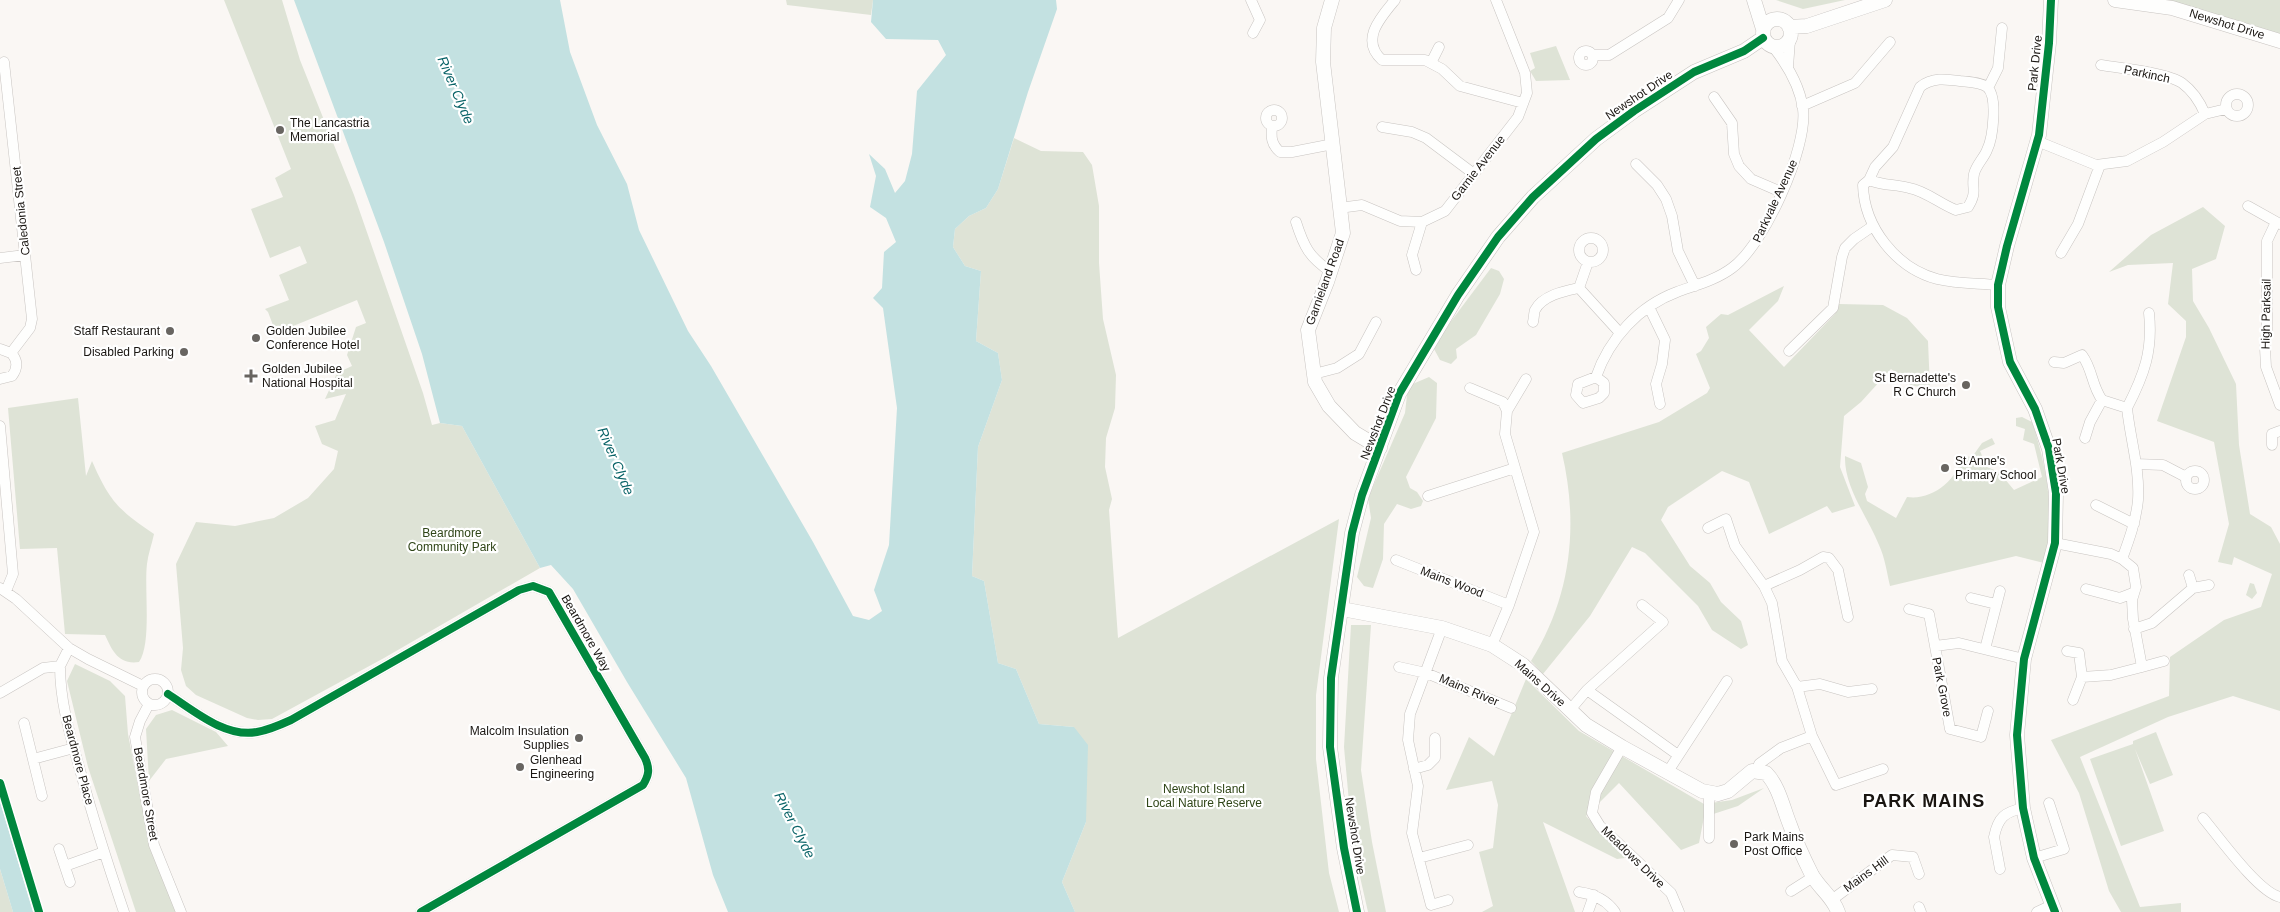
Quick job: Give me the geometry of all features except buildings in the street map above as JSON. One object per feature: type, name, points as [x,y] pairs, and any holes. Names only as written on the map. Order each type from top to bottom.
[{"type":"street","points":[[1251,0],[1260,20],[1253,33]]},
{"type":"street","name":"Garnieland Road","points":[[1332,0],[1324,28],[1323,62],[1343,233],[1331,272],[1308,330],[1315,382],[1329,406],[1355,434],[1380,448]]},
{"type":"street","points":[[1395,0],[1373,32],[1371,42],[1376,54],[1382,60],[1425,60],[1442,69],[1460,86],[1524,103]]},
{"type":"street","name":"Garnie Avenue","points":[[1422,222],[1445,211],[1518,117],[1524,103],[1527,93],[1525,73],[1496,0]]},
{"type":"street","points":[[1592,55],[1609,55],[1668,18],[1674,12],[1679,0]]},
{"type":"street","points":[[1768,37],[1781,20],[1790,34],[1807,26],[1885,0]]},
{"type":"street","name":"Park Drive","points":[[2051,0],[2049,43],[2037,141],[2007,246],[1998,285],[1998,307],[2010,362],[2035,409],[2049,449],[2056,493],[2055,543],[2024,659],[2017,735],[2023,808],[2034,858],[2054,908]]},
{"type":"street","name":"Newshot Drive","points":[[2115,0],[2172,8],[2280,41]]},
{"type":"street","points":[[1754,1],[1768,37]]},
{"type":"street","points":[[1988,88],[1998,68],[2002,28]]},
{"type":"street","name":"Newshot Drive","points":[[1357,912],[1344,848],[1330,747],[1331,678],[1342,609],[1344,577],[1352,533],[1362,495],[1399,394],[1437,328],[1498,237],[1533,197],[1596,139],[1634,111],[1694,72],[1744,51],[1768,37],[1780,47],[1790,34]]},
{"type":"street","name":"Parkvale Avenue","points":[[1788,67],[1790,34]]},
{"type":"street","name":"Parkvale Avenue","points":[[1596,377],[1600,364],[1625,325],[1666,296],[1724,274],[1749,253],[1765,229],[1800,146],[1804,127],[1802,106],[1788,67],[1768,37]]},
{"type":"street","points":[[1802,106],[1855,83],[1890,42]]},
{"type":"street","points":[[1431,64],[1439,47]]},
{"type":"street","name":"Caledonia Street","points":[[4,62],[32,319],[30,328],[11,353]]},
{"type":"street","name":"Parkinch","points":[[2101,65],[2152,74],[2181,82],[2199,100],[2205,114]]},
{"type":"street","points":[[1870,180],[1884,186],[1908,187],[1956,210],[1968,207],[1974,197],[1974,173],[1987,151],[1990,140],[1993,98],[1988,88],[1980,84],[1944,79],[1927,81],[1920,87],[1893,148],[1875,167],[1870,180],[1863,185],[1863,199],[1873,226],[1892,251],[1912,268],[1936,278],[1998,285]]},
{"type":"street","points":[[1714,97],[1732,123],[1734,154],[1739,166],[1751,179],[1781,192]]},
{"type":"street","points":[[2037,141],[2096,165],[2127,161],[2162,142],[2205,114],[2226,108]]},
{"type":"street","points":[[1272,126],[1271,139],[1274,148],[1280,152],[1292,152],[1333,144]]},
{"type":"street","points":[[1382,127],[1412,132],[1426,138],[1474,174]]},
{"type":"street","points":[[1636,164],[1657,185],[1666,199],[1672,216],[1678,251],[1695,286]]},
{"type":"street","points":[[2061,253],[2078,224],[2100,165]]},
{"type":"street","points":[[1340,208],[1362,205],[1400,221],[1422,222],[1412,255],[1416,270]]},
{"type":"street","points":[[2248,206],[2278,223]]},
{"type":"street","points":[[1296,222],[1303,244],[1315,260],[1331,272]]},
{"type":"street","name":"High Parksail","points":[[2278,223],[2267,240],[2267,330],[2265,348],[2266,366],[2280,405]]},
{"type":"street","points":[[1789,351],[1833,308],[1845,248],[1873,226]]},
{"type":"street","points":[[0,258],[26,255]]},
{"type":"street","points":[[1579,288],[1588,262]]},
{"type":"street","points":[[1533,322],[1535,310],[1545,300],[1560,292],[1579,288]]},
{"type":"street","points":[[1579,288],[1620,333]]},
{"type":"street","points":[[1649,307],[1664,340],[1662,364],[1656,384],[1660,404]]},
{"type":"street","points":[[2122,559],[2134,524],[2138,498],[2136,464],[2127,408],[2147,363],[2151,332],[2149,313]]},
{"type":"street","points":[[1314,374],[1337,368],[1359,354],[1376,322]]},
{"type":"street","points":[[0,349],[11,353],[16,362],[15,372],[7,378],[0,379]]},
{"type":"street","points":[[2054,362],[2064,363],[2082,356],[2090,366],[2092,381],[2102,400],[2127,408]]},
{"type":"street","points":[[1492,645],[1509,604],[1534,532],[1505,434],[1507,411],[1526,379]]},
{"type":"street","points":[[1470,388],[1503,402],[1507,411]]},
{"type":"street","points":[[2085,438],[2090,422],[2102,400]]},
{"type":"street","points":[[0,426],[13,574],[3,590],[69,648],[143,686]]},
{"type":"street","points":[[2272,445],[2272,434],[2280,431]]},
{"type":"street","points":[[2136,464],[2163,465],[2186,477]]},
{"type":"street","points":[[1428,496],[1515,468]]},
{"type":"street","points":[[2096,505],[2134,524]]},
{"type":"street","points":[[1708,528],[1726,519],[1735,546],[1764,586],[1772,602],[1782,661],[1797,687],[1812,736],[1836,785],[1883,769]]},
{"type":"street","points":[[2055,543],[2111,554],[2122,559],[2132,568],[2136,587],[2133,593],[2134,629],[2142,667]]},
{"type":"street","points":[[1764,586],[1800,570],[1822,557],[1829,558],[1838,570],[1848,617]]},
{"type":"street","name":"Mains Wood","points":[[1396,560],[1509,604]]},
{"type":"street","points":[[2189,576],[2193,588]]},
{"type":"street","points":[[2134,629],[2152,623],[2193,588],[2209,585]]},
{"type":"street","name":"Beardmore Way","points":[[168,694],[221,726],[237,731],[255,732],[291,720],[519,590],[533,586],[540,587],[549,592],[645,758],[649,768],[648,777],[643,785],[421,912]]},
{"type":"street","points":[[2086,589],[2120,598],[2133,593]]},
{"type":"street","points":[[1985,649],[2000,591]]},
{"type":"street","points":[[1971,598],[1996,604]]},
{"type":"street","points":[[1570,710],[1587,690],[1662,622],[1642,605]]},
{"type":"street","name":"Mains Drive","points":[[1342,609],[1442,628],[1492,645],[1523,664],[1586,725],[1622,747],[1709,794]]},
{"type":"street","name":"Park Grove","points":[[1909,609],[1929,614],[1950,729],[1981,737],[1988,711]]},
{"type":"street","name":"Mains River","points":[[1442,628],[1410,714],[1408,740],[1418,786],[1412,833],[1431,905],[1448,900]]},
{"type":"street","name":"Park Grove","points":[[1934,646],[1959,643],[2024,659]]},
{"type":"street","points":[[0,693],[43,668],[51,665],[60,666],[69,648]]},
{"type":"street","points":[[2067,651],[2079,653],[2082,677],[2073,700]]},
{"type":"street","points":[[2082,677],[2111,675],[2164,661]]},
{"type":"street","name":"Beardmore Place","points":[[60,666],[62,694],[74,748],[104,852],[124,912]]},
{"type":"street","name":"Mains River","points":[[1399,668],[1426,673],[1511,708]]},
{"type":"street","points":[[158,679],[165,683],[168,694],[161,704],[149,704],[142,694],[143,686],[149,680],[158,679]]},
{"type":"street","points":[[1667,772],[1727,680]]},
{"type":"street","points":[[1797,687],[1820,684],[1848,692],[1872,689]]},
{"type":"street","points":[[1587,690],[1678,755]]},
{"type":"street","name":"Beardmore Street","points":[[149,704],[140,721],[136,736],[154,845],[181,912]]},
{"type":"street","points":[[24,723],[42,796]]},
{"type":"street","points":[[1709,838],[1709,794],[1728,791],[1756,771],[1759,764],[1781,748],[1812,736]]},
{"type":"street","points":[[1414,768],[1428,765],[1435,758],[1435,738]]},
{"type":"street","name":"Meadows Drive","points":[[1622,747],[1596,792],[1592,813],[1600,826],[1671,893],[1679,912]]},
{"type":"street","points":[[33,759],[74,748]]},
{"type":"street","name":"Mains Hill","points":[[1756,771],[1771,777],[1813,877],[1835,905],[1892,855],[1913,857],[1919,874]]},
{"type":"street","points":[[2034,858],[2064,849],[2049,803]]},
{"type":"street","points":[[2000,869],[1994,837],[1995,832],[2003,815],[2008,811],[2023,808]]},
{"type":"street","points":[[2203,818],[2258,883],[2270,894],[2280,897]]},
{"type":"street","points":[[1419,858],[1468,845]]},
{"type":"street","points":[[59,849],[70,882]]},
{"type":"street","points":[[65,866],[104,852]]},
{"type":"street","points":[[1791,891],[1813,877]]},
{"type":"street","points":[[1579,892],[1594,896],[1607,903],[1615,912]]},
{"type":"street","points":[[1588,912],[1594,896]]},
{"type":"street","points":[[2037,912],[2054,908]]},
{"type":"green space","name":"Beardmore Community Park","points":[[224,0],[282,0],[300,60],[354,195],[423,393],[432,425],[440,423],[462,426],[540,568],[384,658],[272,719],[258,720],[247,718],[196,695],[186,686],[181,670],[183,648],[176,564],[196,522],[235,526],[274,518],[308,498],[334,469],[338,451],[322,444],[315,426],[335,420],[346,394],[325,399],[337,373],[352,366],[347,355],[356,327],[366,323],[357,300],[276,333],[265,309],[289,300],[279,275],[307,263],[300,246],[270,258],[251,209],[283,197],[275,178],[291,169]]},
{"type":"green space","points":[[786,0],[873,0],[871,15],[787,5]]},
{"type":"green space","points":[[1776,0],[1845,0],[1803,9]]},
{"type":"green space","points":[[2147,0],[2280,0],[2280,38]]},
{"type":"green space","points":[[1556,46],[1570,80],[1536,81],[1530,71],[1535,68],[1530,53]]},
{"type":"green space","name":"Newshot Island Local Nature Reserve","points":[[1014,138],[1041,151],[1083,152],[1092,165],[1099,206],[1099,263],[1103,319],[1116,375],[1115,408],[1106,438],[1105,467],[1112,499],[1109,510],[1118,638],[1339,519],[1316,695],[1316,759],[1329,873],[1339,912],[1075,912],[1062,882],[1086,822],[1074,727],[1039,724],[1016,669],[998,663],[984,581],[972,576],[978,447],[1002,380],[998,353],[976,341],[981,271],[965,266],[953,247],[955,229],[969,216],[986,208],[998,189]]},
{"type":"green space","points":[[2203,207],[2225,226],[2216,259],[2192,269],[2193,301],[2209,328],[2236,384],[2239,445],[2250,514],[2271,527],[2280,544],[2280,711],[2233,696],[2168,717],[2080,757],[2140,907],[2181,903],[2181,912],[2121,912],[2109,891],[2079,793],[2051,740],[2169,696],[2170,657],[2224,620],[2261,607],[2272,574],[2234,557],[2232,565],[2218,562],[2229,524],[2214,442],[2157,421],[2186,337],[2186,321],[2168,304],[2173,263],[2128,265],[2109,272],[2151,235]]},
{"type":"green space","points":[[1491,268],[1499,271],[1504,279],[1500,294],[1476,335],[1456,349],[1457,358],[1451,364],[1440,360],[1434,349],[1437,340]]},
{"type":"green space","points":[[1784,286],[1778,301],[1749,330],[1784,367],[1835,314],[1839,304],[1883,305],[1907,318],[1928,341],[1930,389],[1910,385],[1891,369],[1861,402],[1844,416],[1840,467],[1855,506],[1832,513],[1827,506],[1769,534],[1749,482],[1722,471],[1668,507],[1661,520],[1690,566],[1710,583],[1721,602],[1741,621],[1748,645],[1741,649],[1712,630],[1698,606],[1645,553],[1632,547],[1590,616],[1543,674],[1531,661],[1545,637],[1555,612],[1568,560],[1570,507],[1562,453],[1659,422],[1707,393],[1710,388],[1696,354],[1701,351],[1709,338],[1706,327],[1721,314],[1728,315]]},
{"type":"green space","points":[[1429,377],[1437,383],[1436,418],[1406,477],[1410,488],[1417,492],[1423,501],[1421,506],[1411,509],[1397,504],[1384,524],[1383,559],[1373,588],[1364,586],[1357,577],[1371,518],[1368,498],[1405,413],[1408,386]]},
{"type":"green space","points":[[78,398],[86,476],[92,461],[116,503],[123,511],[154,534],[148,556],[146,574],[145,642],[143,654],[139,662],[121,659],[113,651],[105,635],[65,634],[57,548],[20,549],[8,408]]},
{"type":"green space","points":[[2022,417],[2032,422],[2046,474],[2049,528],[2048,546],[2044,563],[2016,556],[1890,586],[1881,550],[1852,491],[1848,479],[1845,456],[1861,463],[1868,487],[1865,494],[1867,501],[1896,518],[1907,497],[1925,496],[1942,487],[1955,473],[1962,456],[1972,457],[1982,443],[1992,438],[1995,444],[1980,451],[1987,467],[1999,472],[2014,490],[2042,477],[2034,444],[2023,440],[2025,429],[2016,426],[2016,418]]},
{"type":"green space","points":[[2250,583],[2254,584],[2257,593],[2252,599],[2246,595]]},
{"type":"green space","points":[[1351,625],[1371,625],[1361,770],[1372,842],[1386,912],[1368,912],[1353,846],[1344,747]]},
{"type":"green space","points":[[75,664],[110,681],[125,696],[128,734],[150,848],[177,912],[136,912],[88,767],[67,681]]},
{"type":"green space","points":[[1526,679],[1579,731],[1704,804],[1732,800],[1764,788],[1738,806],[1704,817],[1699,843],[1681,850],[1619,783],[1586,816],[1625,858],[1617,859],[1543,822],[1575,912],[1482,912],[1493,906],[1479,852],[1493,848],[1498,805],[1492,781],[1446,790],[1469,737],[1494,756]]},
{"type":"green space","points":[[172,710],[216,732],[228,746],[166,759],[149,781],[146,729],[156,715]]},
{"type":"green space","points":[[2156,732],[2173,775],[2150,784],[2135,749],[2164,831],[2121,846],[2090,759],[2133,744],[2133,741]]},
{"type":"green space","points":[[0,869],[13,912],[0,912]]},
{"type":"water","name":"River Clyde","points":[[294,0],[560,0],[570,52],[597,125],[627,184],[639,230],[688,331],[711,366],[813,542],[853,616],[869,620],[882,611],[874,590],[889,545],[897,408],[883,308],[873,298],[882,288],[884,252],[896,242],[886,218],[870,207],[876,176],[869,154],[885,169],[895,193],[905,181],[912,154],[917,91],[946,55],[938,40],[886,39],[871,22],[873,0],[1056,0],[1057,9],[1028,92],[998,189],[986,208],[969,216],[955,229],[953,247],[965,266],[981,271],[976,341],[998,353],[1002,380],[978,447],[972,576],[984,581],[998,663],[1016,669],[1039,724],[1074,727],[1088,745],[1086,822],[1062,882],[1075,912],[728,912],[713,875],[686,778],[573,589],[551,565],[540,568],[462,426],[440,423],[422,354],[384,242]]},
{"type":"water","points":[[0,801],[33,912],[13,912],[0,869]]},
{"type":"cycle path","points":[[2051,0],[2049,43],[2039,135],[2007,246],[1998,285],[1998,307],[2010,362],[2035,409],[2049,449],[2056,493],[2055,543],[2024,659],[2017,735],[2023,808],[2034,858],[2055,912]]},
{"type":"cycle path","points":[[1357,912],[1344,848],[1330,747],[1331,678],[1352,533],[1362,495],[1399,394],[1458,295],[1498,237],[1533,197],[1596,139],[1634,111],[1694,72],[1744,51],[1763,38]]},
{"type":"cycle path","points":[[168,694],[221,727],[245,733],[266,730],[291,720],[519,590],[533,586],[549,592],[645,758],[648,765],[647,778],[643,785],[421,912]]},
{"type":"cycle path","points":[[0,783],[39,912]]},
{"type":"place","name":"The Lancastria Memorial","points":[[280,130]]},
{"type":"place","name":"Staff Restaurant","points":[[170,331]]},
{"type":"place","name":"Golden Jubilee Conference Hotel","points":[[256,338]]},
{"type":"place","name":"Disabled Parking","points":[[184,352]]},
{"type":"place","name":"Golden Jubilee National Hospital","points":[[251,376]]},
{"type":"place","name":"St Bernadette's R C Church","points":[[1966,385]]},
{"type":"place","name":"St Anne's Primary School","points":[[1945,468]]},
{"type":"place","name":"Malcolm Insulation Supplies","points":[[579,738]]},
{"type":"place","name":"Glenhead Engineering","points":[[520,767]]},
{"type":"place","name":"Park Mains Post Office","points":[[1734,844]]},
{"type":"district","name":"PARK MAINS","points":[[1924,801]]}]
